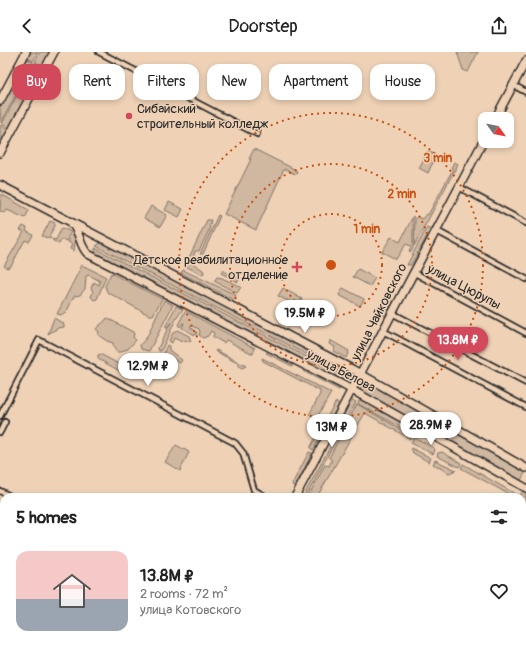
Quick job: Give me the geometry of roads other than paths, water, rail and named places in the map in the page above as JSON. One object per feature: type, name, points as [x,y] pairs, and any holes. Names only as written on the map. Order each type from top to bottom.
[{"type":"main road","points":[[0,101],[26,52]]},
{"type":"main road","points":[[0,153],[54,52]]},
{"type":"main road","points":[[499,112],[526,61]]},
{"type":"main road","name":"улица Чайковского","points":[[297,493],[480,148]]},
{"type":"main road","name":"улица Белова","points":[[0,185],[82,228],[88,235],[360,374],[526,468]]},
{"type":"main road","name":"улица Белова","points":[[71,223],[80,236],[81,243],[86,252],[352,390],[524,486]]},
{"type":"main road","points":[[81,243],[88,235]]},
{"type":"street","points":[[99,52],[257,134]]},
{"type":"street","points":[[513,85],[526,92]]},
{"type":"street","points":[[459,187],[526,223]]},
{"type":"street","points":[[435,230],[526,279]]},
{"type":"street","name":"улица Цюрупы","points":[[413,272],[526,333]]},
{"type":"street","points":[[392,313],[526,383]]},
{"type":"street","points":[[383,331],[526,407]]},
{"type":"street","points":[[0,416],[39,340],[235,443],[243,453],[254,490],[259,493]]},
{"type":"street","points":[[0,432],[5,422]]},
{"type":"place","name":"Сибайский строительный колледж","points":[[129,116]]},
{"type":"place","name":"Детское реабилитационное отделение","points":[[297,267]]}]
